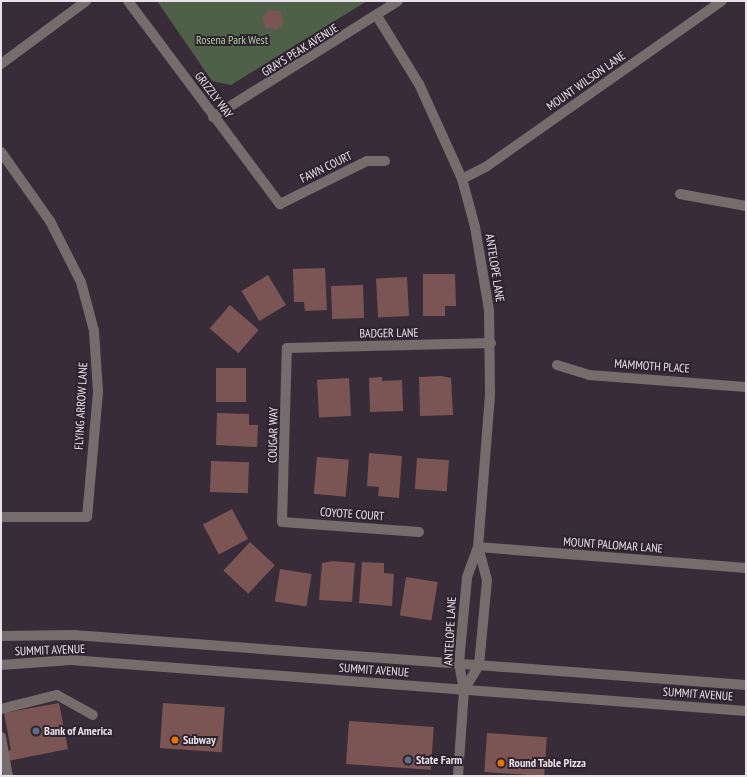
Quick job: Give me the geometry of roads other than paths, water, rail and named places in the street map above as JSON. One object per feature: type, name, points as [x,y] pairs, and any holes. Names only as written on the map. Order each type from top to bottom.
[{"type":"street","points":[[1,64],[86,1]]},
{"type":"street","name":"GRIZZLY WAY","points":[[128,1],[280,204]]},
{"type":"street","name":"GRAYS PEAK AVENUE","points":[[214,117],[377,16],[398,1]]},
{"type":"street","name":"MOUNT WILSON LANE","points":[[462,179],[487,166],[722,1]]},
{"type":"street","name":"ANTELOPE LANE","points":[[377,16],[419,84],[462,179],[485,275],[491,343],[478,547],[467,578],[459,663],[464,690]]},
{"type":"street","name":"FLYING ARROW LANE","points":[[1,152],[50,221],[70,256],[88,305],[94,331],[98,392],[87,517],[1,517]]},
{"type":"street","name":"FAWN COURT","points":[[280,204],[367,161],[386,161]]},
{"type":"street","points":[[680,194],[746,206]]},
{"type":"street","name":"BADGER LANE","points":[[287,348],[491,343]]},
{"type":"street","name":"COUGAR WAY","points":[[282,522],[287,348]]},
{"type":"street","name":"MAMMOTH PLACE","points":[[557,365],[590,374],[746,386]]},
{"type":"street","name":"COYOTE COURT","points":[[282,522],[419,532]]},
{"type":"street","name":"ANTELOPE LANE","points":[[464,690],[479,665],[487,580],[478,547]]},
{"type":"street","name":"MOUNT PALOMAR LANE","points":[[478,547],[746,568]]},
{"type":"street","name":"SUMMIT AVENUE","points":[[1,636],[74,635],[746,684]]},
{"type":"street","name":"SUMMIT AVENUE","points":[[1,665],[71,660],[746,711]]},
{"type":"street","points":[[458,776],[464,690]]},
{"type":"street","points":[[1,709],[57,695],[93,715]]},
{"type":"street","points":[[1,737],[8,776]]},
{"type":"place","name":"Bank of America","points":[[36,731]]},
{"type":"place","name":"Subway","points":[[175,740]]},
{"type":"place","name":"State Farm","points":[[408,760]]},
{"type":"place","name":"Round Table Pizza","points":[[501,763]]},
{"type":"park label","name":"Rosena Park West","points":[[232,40]]}]
